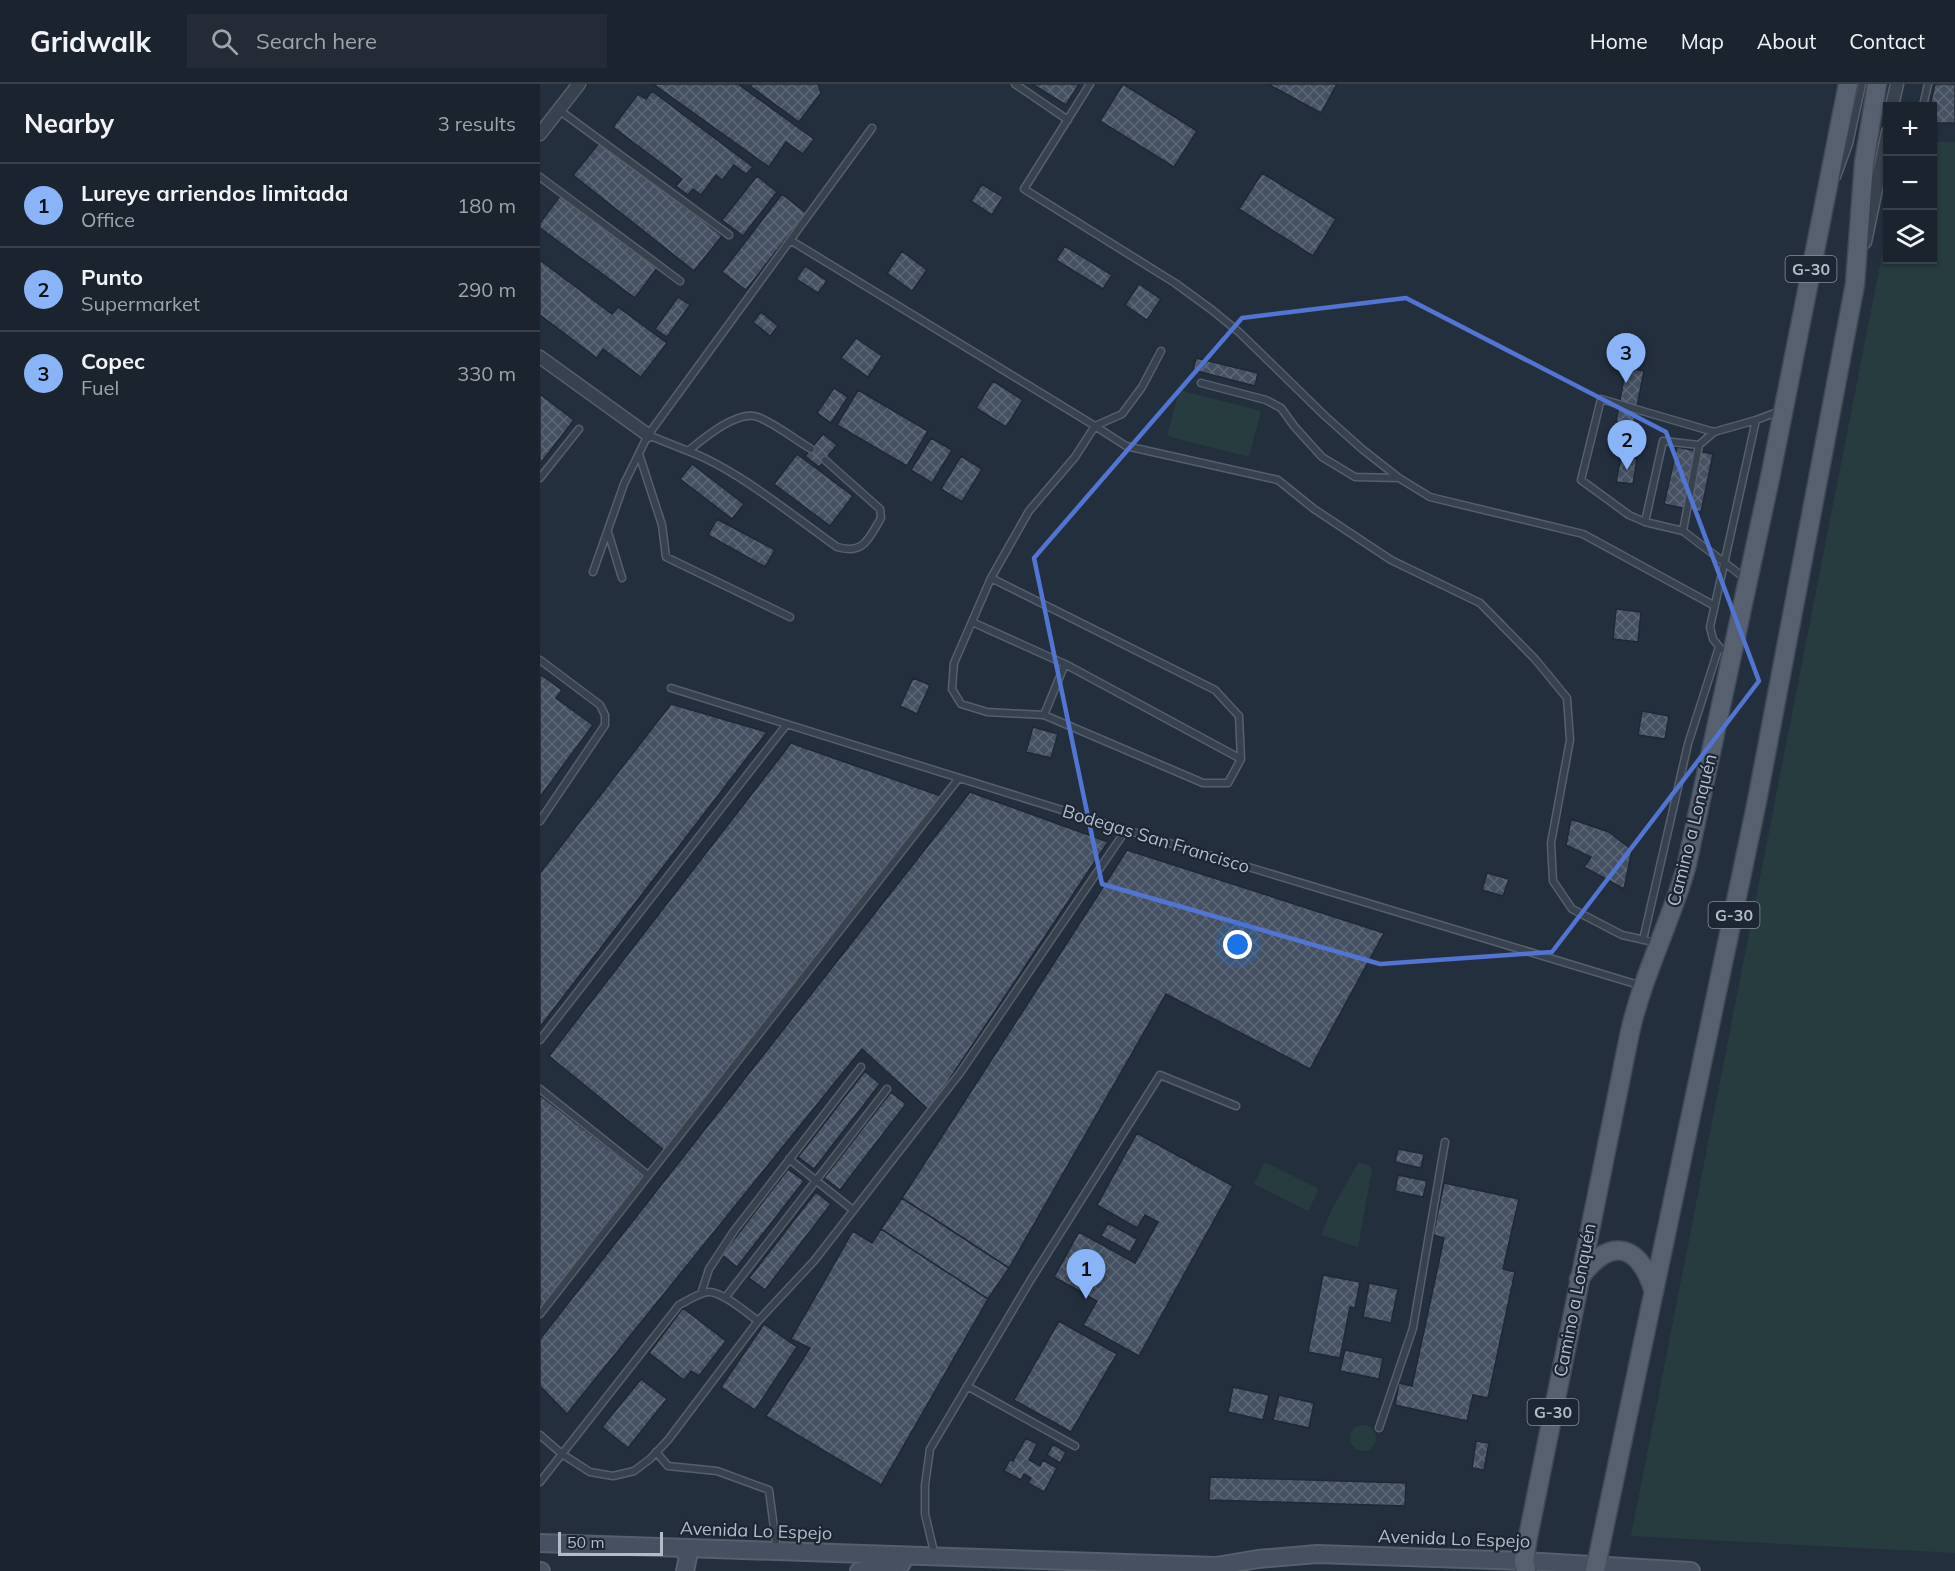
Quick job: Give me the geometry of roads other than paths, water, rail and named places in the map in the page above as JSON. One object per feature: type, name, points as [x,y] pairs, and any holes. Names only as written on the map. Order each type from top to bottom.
[{"type":"main road","points":[[1838,84],[1839,127]]},
{"type":"main road","name":"Camino a Lonquén","points":[[1525,1566],[1578,1280],[1630,1032],[1643,986],[1651,941],[1686,868],[1725,654],[1748,580],[1848,84]]},
{"type":"main road","name":"G-30","points":[[1596,1568],[1756,806],[1855,284],[1864,162],[1877,84]]},
{"type":"main road","points":[[1578,1280],[1598,1258],[1610,1252],[1622,1250],[1632,1254],[1641,1264],[1654,1292]]},
{"type":"main road","name":"Avenida Lo Espejo","points":[[540,1543],[935,1557],[984,1562],[1216,1566],[1258,1559],[1317,1554],[1525,1566],[1691,1571]]},
{"type":"main road","points":[[682,1548],[687,1557],[686,1571]]},
{"type":"main road","name":"Avenida Lo Espejo","points":[[859,1571],[935,1557]]},
{"type":"main road","name":"Avenida Lo Espejo","points":[[1216,1566],[1235,1571]]},
{"type":"street","points":[[540,134],[579,84]]},
{"type":"street","points":[[1893,102],[1897,84]]},
{"type":"street","points":[[1855,284],[1883,151]]},
{"type":"street","points":[[540,357],[648,435]]},
{"type":"lane","points":[[1015,84],[1068,120]]},
{"type":"lane","points":[[1090,84],[1024,189],[1175,283],[1212,310],[1240,333],[1325,416],[1400,478],[1430,497],[1583,534],[1713,605]]},
{"type":"lane","points":[[1822,210],[1843,163],[1862,84]]},
{"type":"lane","points":[[1924,102],[1928,84]]},
{"type":"lane","points":[[559,110],[729,235]]},
{"type":"lane","points":[[593,572],[624,484],[648,435],[872,128]]},
{"type":"lane","points":[[540,177],[680,280]]},
{"type":"lane","points":[[790,240],[1126,446],[1278,480],[1314,509],[1391,560],[1480,603],[1535,658],[1567,698],[1570,740],[1551,843],[1553,881],[1572,909],[1622,934],[1651,941],[1688,744],[1725,654],[1713,639],[1710,627],[1713,605],[1756,420]]},
{"type":"lane","points":[[991,578],[1215,690],[1239,716],[1240,759],[1228,783],[1203,783],[1044,716],[987,712],[961,704],[952,689],[954,663],[991,578],[1029,511],[1076,457],[1095,426],[1122,414],[1142,387],[1161,351]]},
{"type":"lane","points":[[1201,383],[1266,400],[1281,408],[1322,457],[1355,477],[1400,478]]},
{"type":"lane","points":[[1714,432],[1601,399],[1581,480],[1629,515],[1645,522],[1683,531],[1748,580]]},
{"type":"lane","points":[[1683,531],[1699,446],[1714,432],[1783,410]]},
{"type":"lane","points":[[688,451],[723,425],[744,417],[757,416],[811,449]]},
{"type":"lane","points":[[540,478],[579,429]]},
{"type":"lane","points":[[648,435],[706,458],[837,547],[850,551],[858,549],[867,542],[881,518],[880,509],[825,460]]},
{"type":"lane","points":[[1645,522],[1663,441],[1699,446]]},
{"type":"lane","points":[[639,454],[662,525],[666,557],[790,617]]},
{"type":"lane","points":[[608,531],[622,578]]},
{"type":"lane","points":[[972,622],[1065,664],[1240,759]]},
{"type":"lane","points":[[540,660],[600,705],[605,714],[605,725],[540,821]]},
{"type":"lane","points":[[1044,716],[1065,664]]},
{"type":"lane","name":"Bodegas San Francisco","points":[[671,688],[1126,830],[1643,986]]},
{"type":"lane","points":[[540,1040],[787,724]]},
{"type":"lane","points":[[540,1314],[959,778]]},
{"type":"lane","points":[[540,1435],[562,1454],[590,1472],[613,1476],[634,1471],[668,1440],[758,1321],[814,1260],[960,1073],[1126,830]]},
{"type":"lane","points":[[701,1294],[709,1269],[734,1231],[861,1067]]},
{"type":"lane","points":[[935,1557],[925,1514],[925,1485],[930,1449],[1030,1281],[1160,1076],[1236,1106]]},
{"type":"lane","points":[[540,1089],[648,1175]]},
{"type":"lane","points":[[725,1298],[886,1089]]},
{"type":"lane","points":[[1379,1428],[1413,1328],[1445,1142]]},
{"type":"lane","points":[[789,1160],[853,1210]]},
{"type":"lane","points":[[540,1482],[679,1305],[710,1292],[725,1298],[758,1321]]},
{"type":"lane","points":[[967,1386],[1075,1446]]},
{"type":"lane","points":[[656,1452],[668,1466],[717,1471],[769,1490],[777,1552]]},
{"type":"place","name":"Copec","points":[[1626,383]]},
{"type":"place","name":"Punto","points":[[1627,470]]},
{"type":"place","name":"Lureye arriendos limitada","points":[[1086,1299]]}]
